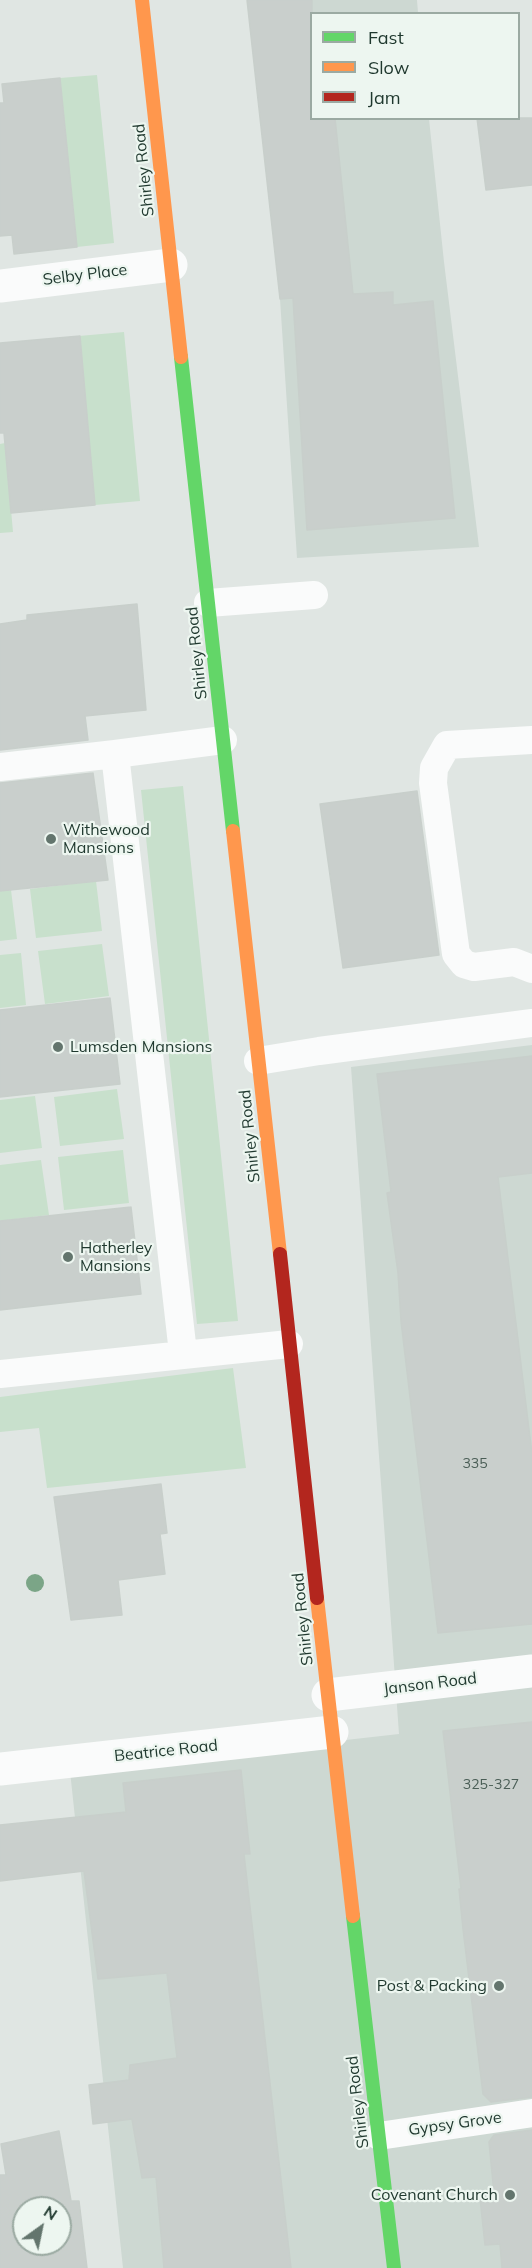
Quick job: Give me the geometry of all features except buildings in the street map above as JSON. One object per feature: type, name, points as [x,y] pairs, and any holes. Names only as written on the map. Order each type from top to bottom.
[{"type":"main road","name":"Shirley Road","points":[[142,0],[332,1732],[394,2268]]},
{"type":"street","name":"Selby Place","points":[[0,286],[171,265]]},
{"type":"street","name":"Janson Road","points":[[328,1695],[532,1671]]},
{"type":"street","name":"Beatrice Road","points":[[0,1769],[332,1732]]},
{"type":"lane","points":[[208,603],[315,594]]},
{"type":"lane","points":[[532,740],[447,745],[434,768],[433,783],[456,954],[464,964],[474,966],[514,962],[532,969]]},
{"type":"lane","points":[[0,767],[223,741]]},
{"type":"lane","points":[[115,754],[183,1353]]},
{"type":"lane","points":[[258,1061],[331,1049],[532,1023]]},
{"type":"lane","points":[[0,1374],[183,1353],[289,1344]]},
{"type":"lane","name":"Gypsy Grove","points":[[379,2136],[532,2113]]},
{"type":"shaded area","points":[[247,0],[417,0],[418,12],[310,12],[310,120],[429,120],[479,547],[297,558],[280,299]]},
{"type":"shaded area","points":[[532,1045],[532,2268],[123,2268],[70,1771],[399,1734],[351,1067]]},
{"type":"green space","points":[[97,75],[114,243],[77,247],[60,78]]},
{"type":"green space","points":[[124,332],[140,501],[95,505],[79,336]]},
{"type":"green space","points":[[5,443],[13,532],[0,533],[0,444]]},
{"type":"green space","points":[[183,786],[238,1321],[197,1324],[141,790]]},
{"type":"green space","points":[[96,881],[102,931],[36,938],[30,889]]},
{"type":"green space","points":[[11,890],[17,939],[0,941],[0,891]]},
{"type":"green space","points":[[102,944],[109,996],[45,1004],[38,951]]},
{"type":"green space","points":[[21,953],[26,1005],[0,1008],[0,955]]},
{"type":"green space","points":[[117,1089],[124,1139],[60,1146],[54,1097]]},
{"type":"green space","points":[[35,1096],[42,1148],[0,1153],[0,1100]]},
{"type":"green space","points":[[123,1150],[129,1203],[64,1210],[58,1157]]},
{"type":"green space","points":[[41,1160],[49,1215],[0,1221],[0,1165]]},
{"type":"green space","points":[[233,1368],[246,1468],[47,1488],[39,1428],[0,1432],[0,1397]]},
{"type":"traffic: fast","points":[[181,357],[233,831]]},
{"type":"traffic: fast","points":[[353,1916],[394,2268]]},
{"type":"traffic: slow","points":[[142,0],[181,357]]},
{"type":"traffic: slow","points":[[233,831],[280,1254]]},
{"type":"traffic: slow","points":[[317,1598],[353,1916]]},
{"type":"traffic: jam","points":[[280,1254],[317,1598]]},
{"type":"place","name":"Withewood Mansions","points":[[51,839]]},
{"type":"place","name":"Lumsden Mansions","points":[[58,1047]]},
{"type":"place","name":"Hatherley Mansions","points":[[68,1257]]},
{"type":"place","name":"Post & Packing","points":[[499,1986]]},
{"type":"place","name":"Covenant Church","points":[[510,2195]]}]
